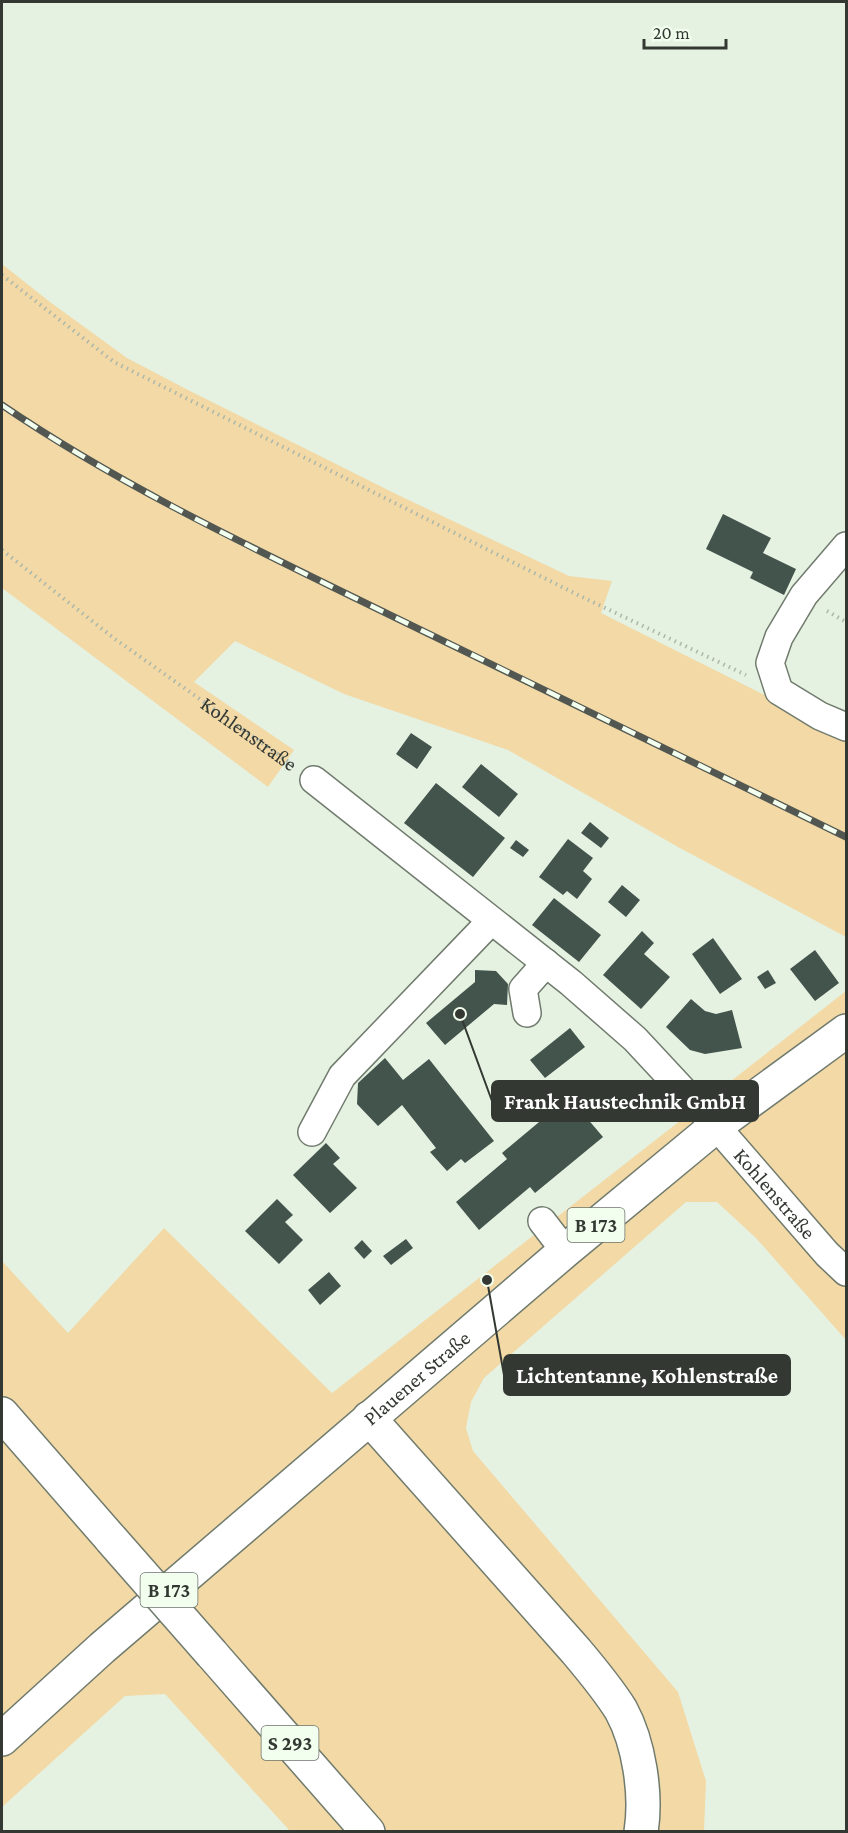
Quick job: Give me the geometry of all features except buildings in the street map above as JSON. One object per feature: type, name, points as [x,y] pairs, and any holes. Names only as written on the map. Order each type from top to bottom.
[{"type":"main road","name":"Plauener Straße","points":[[2,1739],[102,1648],[564,1251],[716,1126],[846,1031]]},
{"type":"main road","name":"S 293","points":[[2,1414],[368,1832]]},
{"type":"main road","points":[[369,1418],[604,1684],[622,1712],[634,1744],[642,1782],[641,1832]]},
{"type":"street","points":[[846,546],[804,595],[779,637],[770,663],[779,691],[820,716],[846,727]]},
{"type":"street","name":"Kohlenstraße","points":[[314,780],[546,963],[635,1039],[716,1126],[827,1254],[846,1272]]},
{"type":"street","points":[[312,1131],[342,1076],[491,921]]},
{"type":"street","points":[[527,1013],[524,989],[546,963]]},
{"type":"street","points":[[542,1221],[564,1251]]},
{"type":"path","points":[[2,275],[114,362],[578,595],[779,691]]},
{"type":"path","name":"Kohlenstraße","points":[[2,550],[115,639],[314,780]]},
{"type":"shaded area","points":[[2,264],[127,358],[188,390],[398,495],[569,576],[612,581],[601,613],[846,736],[846,937],[678,847],[508,750],[344,694],[235,641],[194,682],[294,750],[268,787],[2,588]]},
{"type":"shaded area","points":[[846,991],[846,1340],[756,1238],[717,1202],[686,1202],[484,1378],[471,1402],[466,1428],[473,1451],[678,1692],[706,1781],[704,1831],[290,1831],[165,1694],[125,1696],[2,1807],[2,1261],[68,1333],[164,1228],[332,1393]]},
{"type":"railway","points":[[2,405],[96,464],[193,517],[846,837]]},
{"type":"place","name":"Frank Haustechnik GmbH","points":[[460,1014]]},
{"type":"place","name":"Lichtentanne, Kohlenstraße","points":[[487,1280]]}]
